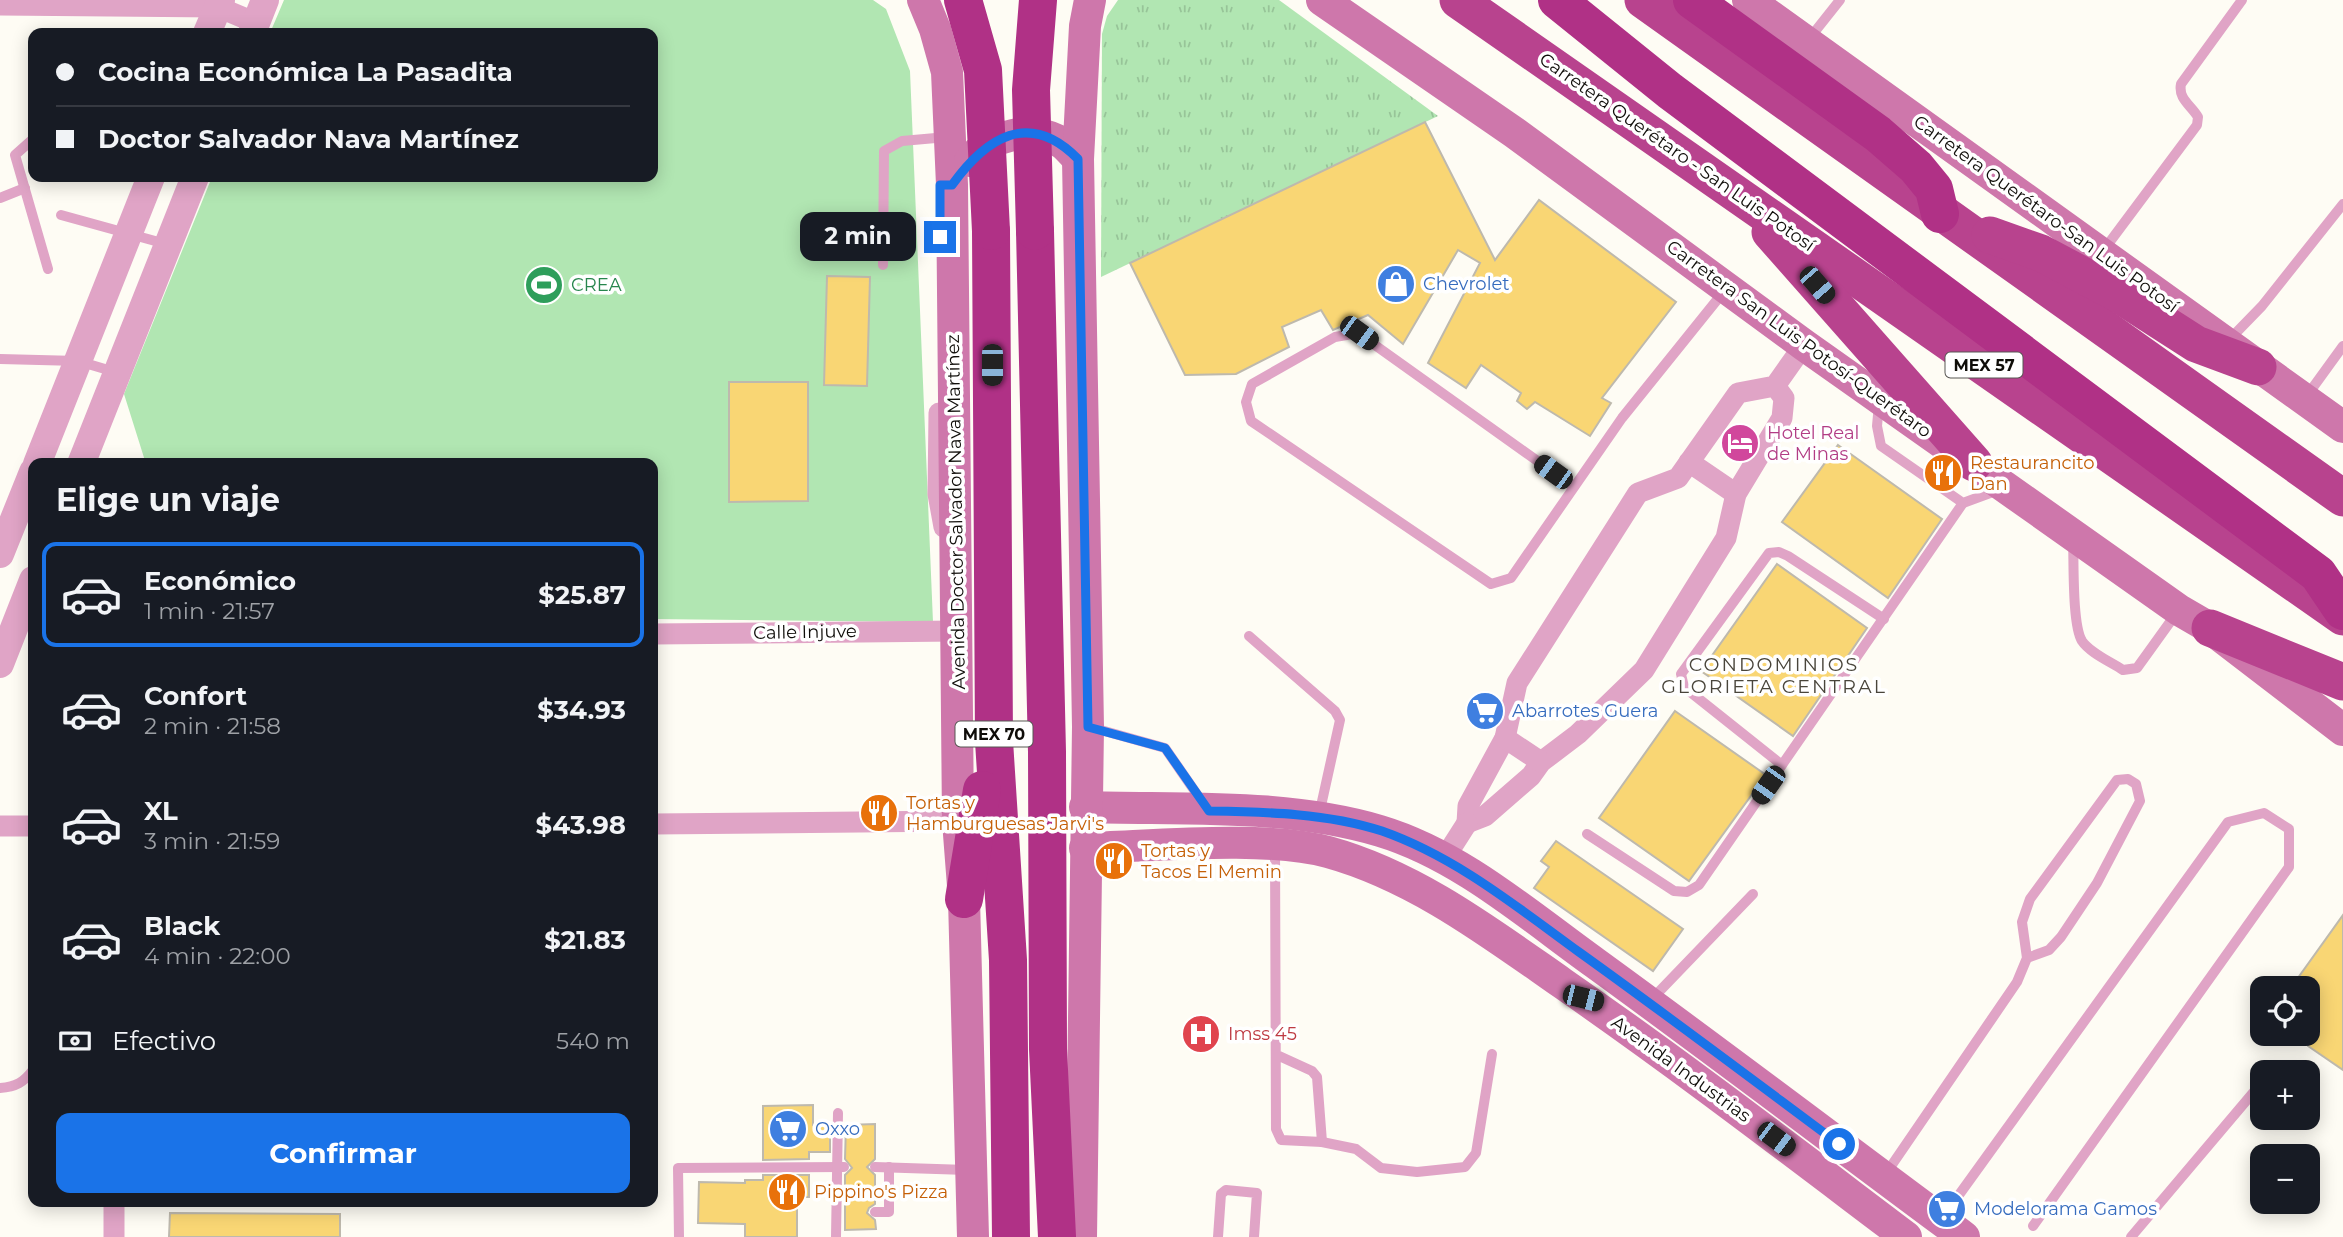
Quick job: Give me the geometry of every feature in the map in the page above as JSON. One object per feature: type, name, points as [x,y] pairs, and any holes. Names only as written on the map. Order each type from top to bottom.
[{"type":"highway","name":"Avenida Doctor Salvador Nava Martínez","points":[[962,0],[983,70],[991,231],[994,741],[1008,960],[1011,1237]]},
{"type":"highway","name":"Carretera Querétaro - San Luis Potosí","points":[[1458,0],[1623,116],[1729,186],[2343,617]]},
{"type":"highway","points":[[1557,0],[1670,91],[2318,574],[2343,611]]},
{"type":"highway","points":[[1643,0],[1945,218],[2343,498]]},
{"type":"highway","points":[[1692,0],[1878,134],[1916,167],[1934,189],[1945,218],[2041,253],[2118,294],[2196,344],[2258,366]]},
{"type":"highway","name":"MEX 70","points":[[1042,11],[1031,90],[1047,752],[1048,1049],[1057,1237]]},
{"type":"highway","points":[[1729,186],[1974,463]]},
{"type":"highway","points":[[2210,628],[2343,682]]},
{"type":"highway","points":[[964,899],[983,782],[994,741]]},
{"type":"highway","points":[[1048,1049],[1061,1085],[1070,1165],[1082,1219]]},
{"type":"main road","name":"Avenida Doctor Salvador Nava Martínez","points":[[923,0],[935,29],[947,72],[945,137],[958,620],[958,821],[964,899],[973,1237]]},
{"type":"main road","points":[[1082,1219],[1088,727],[1078,159],[1085,26],[1090,0]]},
{"type":"main road","name":"Carretera San Luis Potosí-Querétaro","points":[[1322,0],[1515,134],[1804,345],[2179,610],[2210,628],[2343,730]]},
{"type":"main road","name":"Carretera Querétaro-San Luis Potosí","points":[[1748,0],[2343,427]]},
{"type":"main road","points":[[946,185],[972,157],[1000,138],[1022,134],[1044,135],[1062,143],[1078,159]]},
{"type":"main road","name":"Avenida Industrias","points":[[1085,807],[1209,811],[1276,830],[1326,852],[1372,867],[1437,898],[1667,1056],[1906,1237]]},
{"type":"main road","name":"Avenida Industrias","points":[[1085,848],[1276,830],[1319,817],[1381,831],[1444,859],[1482,882],[1953,1228]]},
{"type":"main road","points":[[1583,998],[1598,1001],[1644,1025],[1660,1011]]},
{"type":"street","points":[[0,5],[215,14],[258,19]]},
{"type":"street","points":[[39,458],[149,182]]},
{"type":"street","points":[[83,458],[193,182]]},
{"type":"street","points":[[1444,859],[1467,823],[1468,806],[1505,738],[1517,683],[1638,493],[1678,478],[1738,393],[1775,386],[1804,345]]},
{"type":"street","points":[[1467,823],[1485,816],[1644,670],[1726,538],[1736,494],[1782,418],[1784,398],[1775,386]]},
{"type":"street","points":[[1689,462],[1736,494]]},
{"type":"street","points":[[0,553],[28,484]]},
{"type":"street","points":[[0,664],[28,594]]},
{"type":"street","name":"Calle Injuve","points":[[658,634],[958,620]]},
{"type":"street","points":[[1505,738],[1541,762]]},
{"type":"street","points":[[658,824],[958,821]]},
{"type":"street","points":[[0,826],[28,826]]},
{"type":"street","points":[[114,1207],[114,1237]]},
{"type":"lane","points":[[1807,42],[1840,0]]},
{"type":"lane","points":[[2101,253],[2197,125],[2198,117],[2179,92],[2181,84],[2242,0]]},
{"type":"lane","points":[[883,265],[884,151],[902,141],[945,137]]},
{"type":"lane","points":[[28,143],[15,155],[48,269]]},
{"type":"lane","points":[[0,198],[25,188]]},
{"type":"lane","points":[[2226,343],[2262,306],[2343,204]]},
{"type":"lane","points":[[61,215],[169,244]]},
{"type":"lane","points":[[1574,487],[1359,333],[1335,337],[1252,384],[1246,401],[1251,421],[1491,584],[1511,578],[1622,418],[1727,288]]},
{"type":"lane","points":[[2304,400],[2343,346]]},
{"type":"lane","points":[[0,359],[78,361],[118,373]]},
{"type":"lane","points":[[1880,397],[1877,426],[1881,446],[1962,503]]},
{"type":"lane","points":[[1587,834],[1674,891],[1687,892],[1699,885],[1962,503],[2007,487]]},
{"type":"lane","points":[[2073,534],[2075,597],[2080,635],[2084,643],[2123,670],[2137,668],[2179,610]]},
{"type":"lane","points":[[1782,765],[1684,687],[1681,674],[1769,553],[1788,556],[1884,619]]},
{"type":"lane","points":[[1250,636],[1335,711],[1340,720],[1319,817]]},
{"type":"lane","points":[[1088,727],[1165,748],[1209,811]]},
{"type":"lane","points":[[1884,1178],[2017,982],[2027,958],[2022,922],[2030,899],[2117,780],[2129,779],[2139,790],[2140,801],[2098,883],[2049,950],[2027,958]]},
{"type":"lane","points":[[1953,1228],[2228,822],[2264,813],[2289,829],[2289,867],[2033,1226]]},
{"type":"lane","points":[[1276,830],[1277,1135],[1281,1140],[1322,1142],[1356,1149],[1381,1168],[1417,1172],[1465,1167],[1476,1153],[1492,1054]]},
{"type":"lane","points":[[1660,1011],[1753,894]]},
{"type":"lane","points":[[1277,1055],[1312,1071],[1317,1077],[1322,1142]]},
{"type":"lane","points":[[0,1088],[19,1084],[28,1075]]},
{"type":"lane","points":[[2131,1237],[2250,1096]]},
{"type":"lane","points":[[836,1237],[841,1212],[838,1113]]},
{"type":"lane","points":[[679,1237],[678,1168],[841,1167]]},
{"type":"lane","points":[[875,1167],[972,1170]]},
{"type":"lane","points":[[875,1212],[889,1212],[889,1167]]},
{"type":"lane","points":[[1218,1237],[1221,1194],[1226,1190],[1257,1193],[1254,1237]]},
{"type":"green space","name":"CREA","points":[[284,0],[873,0],[886,9],[910,71],[933,622],[658,619],[658,458],[144,458],[124,394],[210,182],[658,182],[658,28],[272,28]]},
{"type":"green space","points":[[1118,0],[1279,0],[1438,116],[1101,277],[1102,34],[1107,16]]},
{"type":"building","name":"Chevrolet","points":[[1425,122],[1495,260],[1539,200],[1676,302],[1602,398],[1611,403],[1590,436],[1535,402],[1527,409],[1517,401],[1521,393],[1481,365],[1466,388],[1428,363],[1480,263],[1458,250],[1403,344],[1368,315],[1333,330],[1321,310],[1282,327],[1289,347],[1236,374],[1185,375],[1130,263]]},
{"type":"building","points":[[827,276],[870,277],[867,386],[824,385]]},
{"type":"building","points":[[729,382],[808,382],[808,501],[729,502]]},
{"type":"building","points":[[1838,445],[1942,519],[1888,598],[1782,522]]},
{"type":"building","points":[[1777,564],[1867,628],[1793,736],[1701,671]]},
{"type":"building","points":[[1675,711],[1766,775],[1689,881],[1599,818]]},
{"type":"building","points":[[1556,841],[1683,929],[1653,971],[1534,888],[1549,867],[1541,861]]},
{"type":"building","points":[[2343,915],[2343,1070],[2308,1046],[2320,1046],[2320,976],[2299,976]]},
{"type":"building","name":"Oxxo","points":[[813,1105],[813,1125],[830,1125],[830,1152],[809,1152],[809,1159],[763,1160],[763,1106]]},
{"type":"building","points":[[875,1124],[875,1159],[867,1167],[875,1175],[875,1204],[867,1213],[875,1220],[876,1229],[845,1230],[845,1175],[852,1168],[845,1159],[846,1125]]},
{"type":"building","points":[[763,1175],[809,1175],[809,1197],[797,1197],[797,1237],[745,1237],[745,1224],[698,1223],[699,1182],[745,1183],[745,1180],[763,1180]]},
{"type":"building","points":[[170,1213],[340,1214],[340,1237],[169,1237]]},
{"type":"place","name":"Chevrolet","points":[[1396,284]]},
{"type":"place","name":"CREA","points":[[544,285]]},
{"type":"place","name":"Hotel Real de Minas","points":[[1740,443]]},
{"type":"place","name":"Restaurancito Dan","points":[[1943,473]]},
{"type":"place","name":"Abarrotes Guera","points":[[1485,711]]},
{"type":"place","name":"Tortas y Hamburguesas Jarvi's","points":[[879,813]]},
{"type":"place","name":"Tortas y Tacos El Memin","points":[[1114,861]]},
{"type":"place","name":"Imss 45","points":[[1201,1034]]},
{"type":"place","name":"Oxxo","points":[[788,1129]]},
{"type":"place","name":"Pippino's Pizza","points":[[787,1192]]},
{"type":"place","name":"Modelorama Gamos","points":[[1947,1209]]},
{"type":"district","name":"CONDOMINIOS GLORIETA CENTRAL","points":[[1774,675]]},
{"type":"route","points":[[940,237],[940,185],[952,185],[972,157],[984,147],[1000,138],[1022,134],[1044,135],[1062,143],[1078,159],[1088,727],[1165,748],[1209,811],[1319,817],[1381,831],[1444,859],[1482,882],[1839,1144]]}]
